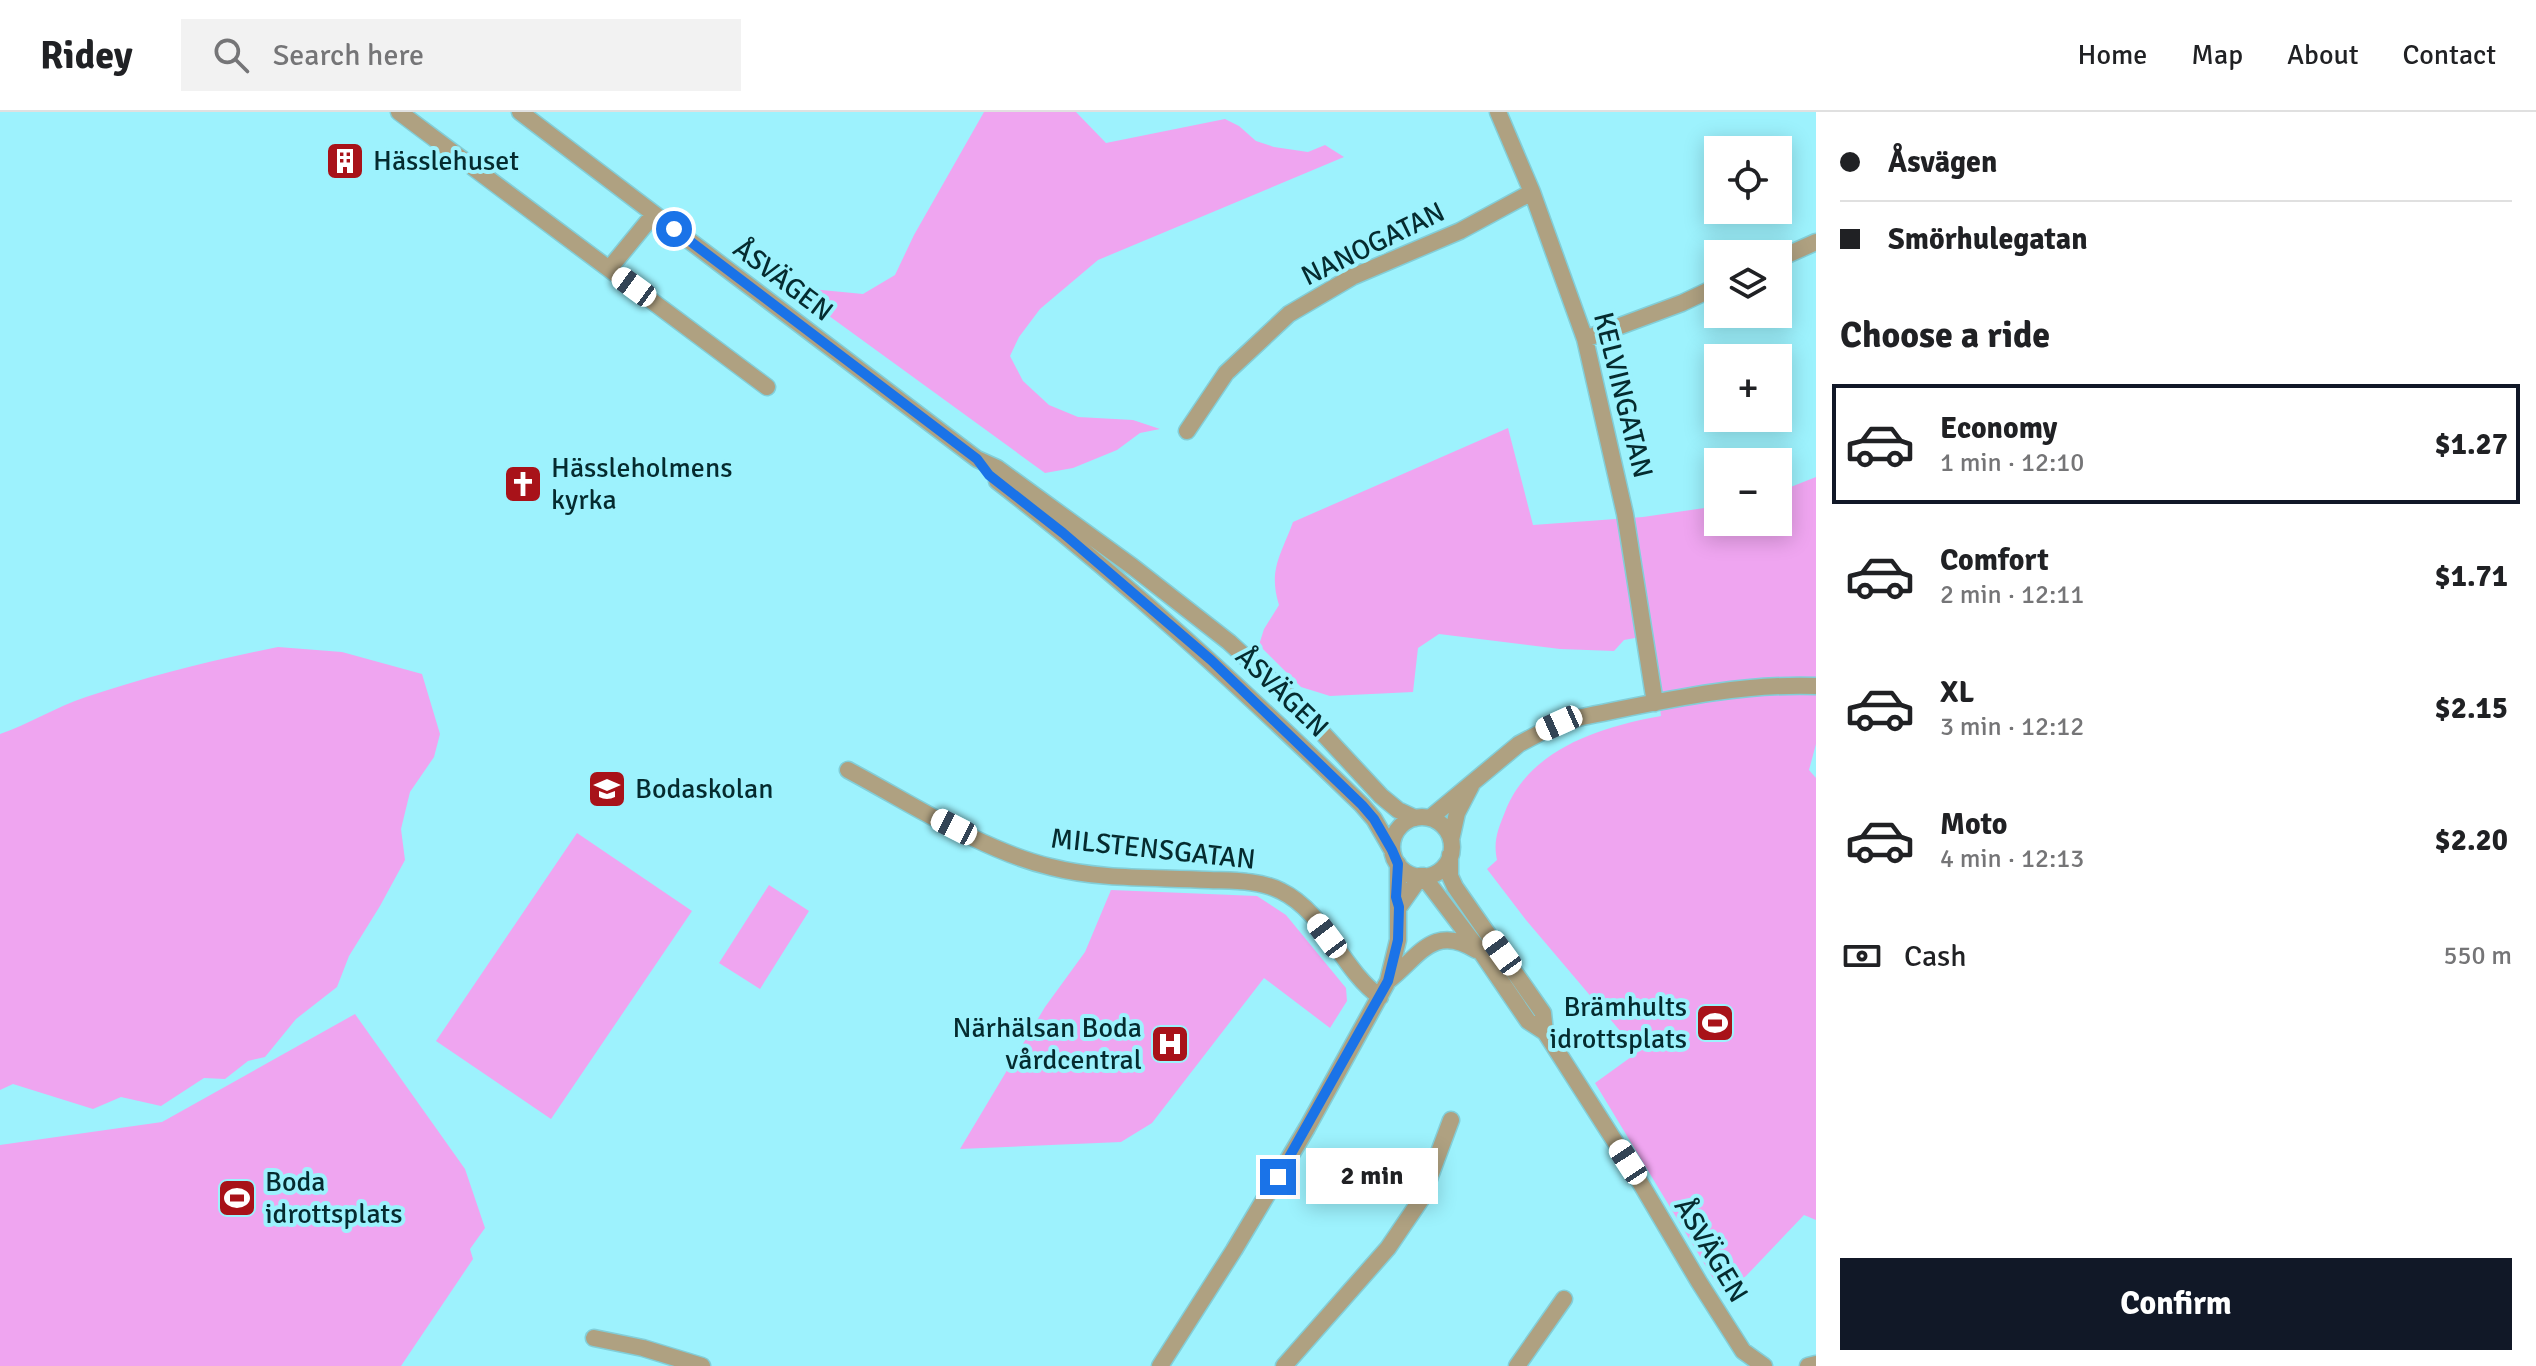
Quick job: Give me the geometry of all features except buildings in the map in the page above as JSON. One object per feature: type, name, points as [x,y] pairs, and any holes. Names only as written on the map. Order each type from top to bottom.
[{"type":"street","points":[[399,112],[767,387]]},
{"type":"street","name":"ÅSVÄGEN","points":[[520,112],[977,459],[997,468],[1191,611],[1289,697],[1381,796],[1398,810],[1422,818]]},
{"type":"street","name":"KELVINGATAN","points":[[1498,112],[1532,192],[1585,339],[1625,514],[1655,703]]},
{"type":"street","name":"NANOGATAN","points":[[1187,431],[1226,373],[1289,314],[1352,277],[1460,231],[1532,192]]},
{"type":"street","points":[[609,269],[654,214]]},
{"type":"street","points":[[1792,253],[1816,242]]},
{"type":"street","points":[[1585,339],[1704,293]]},
{"type":"street","name":"ÅSVÄGEN","points":[[977,459],[989,475],[1074,542],[1221,669],[1362,805],[1374,819],[1395,857]]},
{"type":"street","points":[[1160,1366],[1256,1214],[1384,989],[1398,940],[1396,831],[1406,821],[1422,818],[1471,785],[1519,744],[1547,729],[1582,717],[1655,703],[1774,686],[1816,686]]},
{"type":"street","name":"MILSTENSGATAN","points":[[848,770],[1002,852],[1051,868],[1150,878],[1241,882],[1278,889],[1312,916],[1358,977],[1384,989]]},
{"type":"street","points":[[1395,857],[1410,874],[1422,876],[1438,871],[1450,848],[1457,813],[1471,785]]},
{"type":"street","points":[[1422,818],[1442,824],[1450,848]]},
{"type":"street","name":"ÅSVÄGEN","points":[[1450,848],[1450,876],[1455,887],[1543,1013],[1545,1032]]},
{"type":"street","points":[[1399,907],[1422,876]]},
{"type":"street","name":"ÅSVÄGEN","points":[[1422,876],[1483,955],[1528,1021],[1545,1032],[1743,1351],[1764,1366]]},
{"type":"street","points":[[1384,989],[1424,948],[1439,939],[1456,940],[1483,955]]},
{"type":"street","points":[[1284,1366],[1388,1248],[1422,1198],[1451,1120]]},
{"type":"street","points":[[1517,1366],[1564,1299]]},
{"type":"street","points":[[594,1338],[643,1348],[702,1366]]},
{"type":"street","points":[[1808,1366],[1816,1364]]},
{"type":"shaded area","points":[[984,112],[1076,112],[1106,143],[1225,119],[1256,141],[1274,147],[1308,152],[1325,145],[1344,157],[1098,260],[1040,309],[1019,337],[1010,356],[1023,381],[1049,405],[1078,417],[1133,420],[1160,429],[1140,433],[1117,450],[1073,468],[1045,473],[803,297],[801,288],[863,294],[895,275],[914,235]]},
{"type":"shaded area","points":[[1508,428],[1533,525],[1643,517],[1704,508],[1704,536],[1792,536],[1792,486],[1816,477],[1816,744],[1809,770],[1816,778],[1816,1220],[1804,1215],[1746,1276],[1722,1293],[1595,1083],[1638,1052],[1487,869],[1497,860],[1497,835],[1505,812],[1516,790],[1531,772],[1569,744],[1614,727],[1661,716],[1651,635],[1624,640],[1614,651],[1560,649],[1439,634],[1418,648],[1413,692],[1330,696],[1301,687],[1259,645],[1264,629],[1279,605],[1275,572],[1293,522]]},
{"type":"shaded area","points":[[278,647],[342,652],[422,674],[440,734],[434,757],[410,792],[401,829],[405,860],[349,956],[337,987],[296,1019],[265,1057],[248,1061],[225,1079],[204,1078],[161,1106],[121,1097],[93,1109],[13,1084],[0,1090],[0,734],[110,689]]},
{"type":"shaded area","points":[[577,833],[692,911],[551,1119],[436,1041]]},
{"type":"shaded area","points":[[769,885],[809,911],[760,989],[719,963]]},
{"type":"shaded area","points":[[1111,890],[1257,896],[1286,915],[1346,988],[1347,1001],[1330,1028],[1264,978],[1152,1123],[1121,1142],[960,1149],[1045,1007],[1085,952]]},
{"type":"shaded area","name":"Boda idrottsplats","points":[[355,1014],[465,1169],[485,1228],[470,1249],[473,1259],[401,1366],[0,1366],[0,1145],[162,1122]]},
{"type":"place","name":"Hässlehuset","points":[[345,161]]},
{"type":"place","name":"Hässleholmens kyrka","points":[[523,484]]},
{"type":"place","name":"Bodaskolan","points":[[607,789]]},
{"type":"place","name":"Brämhults idrottsplats","points":[[1715,1023]]},
{"type":"place","name":"Närhälsan Boda vårdcentral","points":[[1170,1044]]},
{"type":"place","name":"Boda idrottsplats","points":[[237,1198]]},
{"type":"route","points":[[674,229],[977,459],[989,475],[1139,596],[1339,782],[1384,834],[1398,864],[1395,959],[1380,997],[1278,1177]]}]
